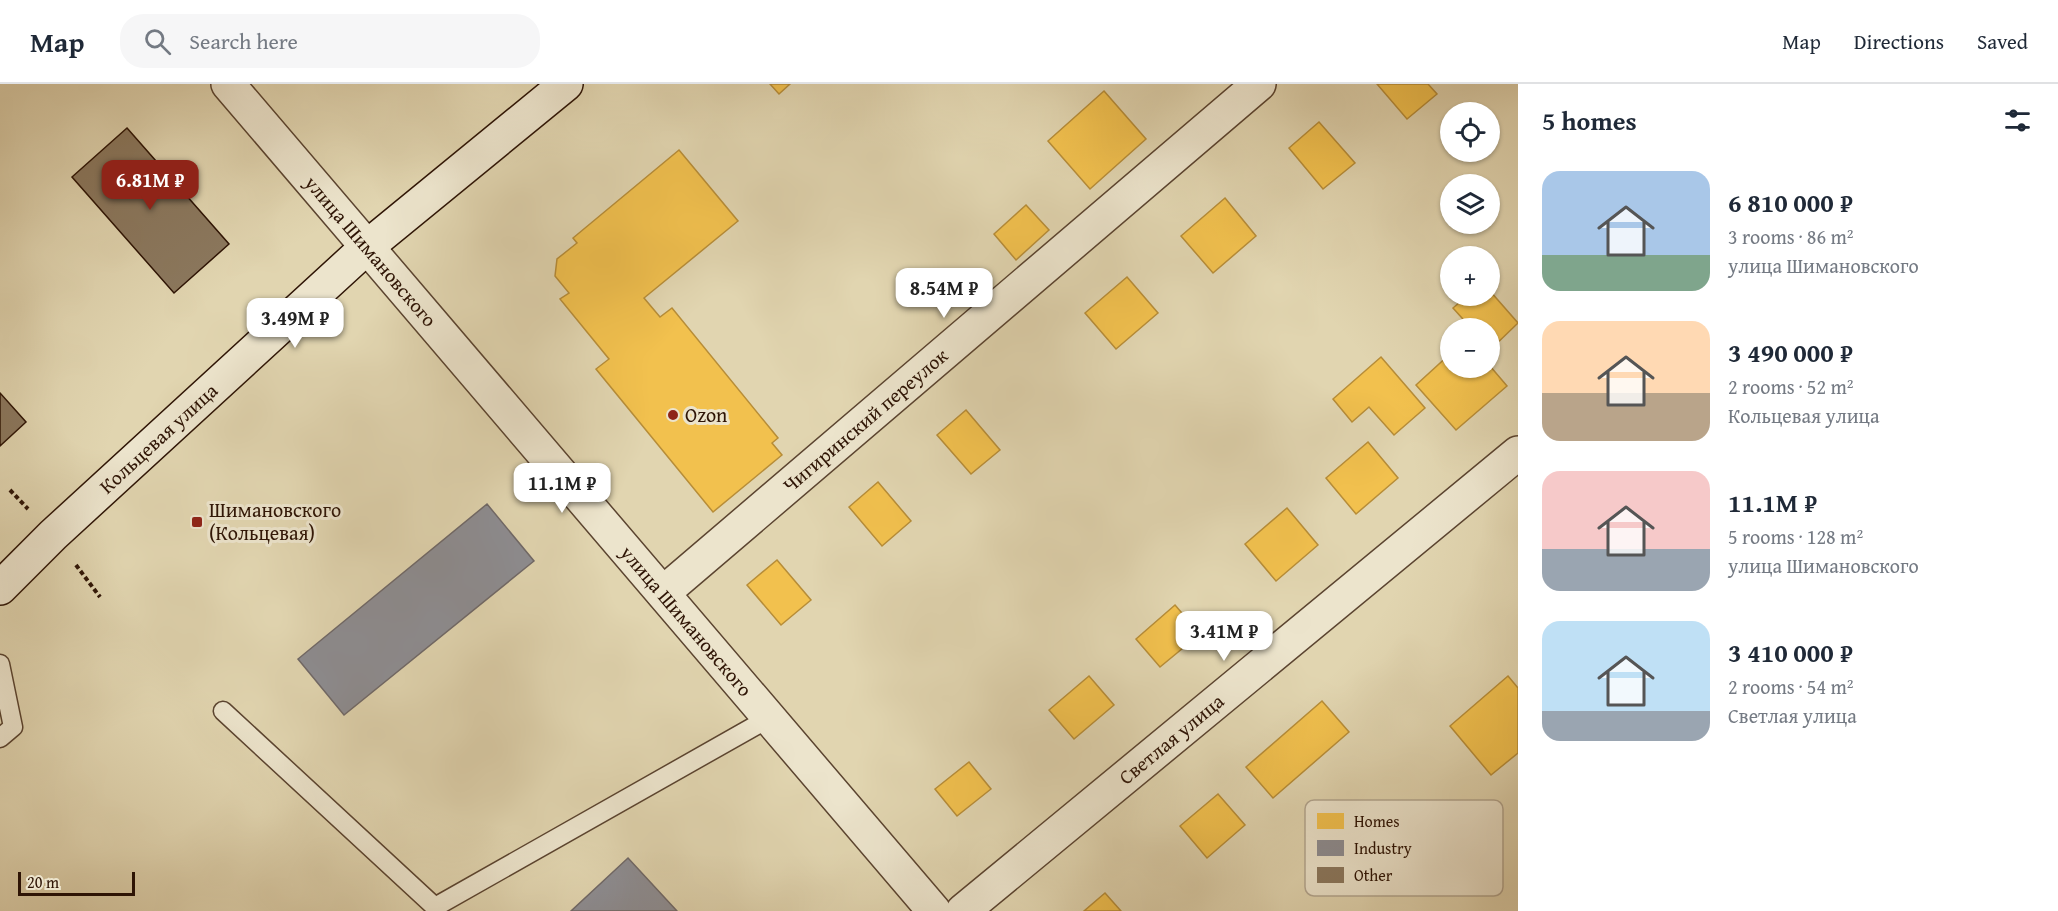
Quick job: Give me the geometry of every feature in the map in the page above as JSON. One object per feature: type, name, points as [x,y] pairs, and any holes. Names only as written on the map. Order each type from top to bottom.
[{"type":"street","name":"улица Шимановского","points":[[228,84],[934,911]]},
{"type":"street","name":"Кольцевая улица","points":[[0,588],[62,527],[368,247],[566,84]]},
{"type":"street","name":"Чигиринский переулок","points":[[663,593],[1259,84]]},
{"type":"street","name":"Светлая улица","points":[[963,911],[1518,453]]},
{"type":"lane","points":[[0,663],[13,727],[0,738]]},
{"type":"lane","points":[[224,711],[435,907],[769,717]]},
{"type":"building: Homes","points":[[770,84],[790,84],[779,94]]},
{"type":"building: Homes","points":[[1377,84],[1428,84],[1437,94],[1407,119]]},
{"type":"building: Homes","points":[[1104,91],[1146,139],[1090,189],[1048,141]]},
{"type":"building: Homes","points":[[1319,122],[1355,163],[1323,189],[1289,148]]},
{"type":"building: Homes","points":[[679,150],[738,221],[644,298],[660,317],[672,308],[778,438],[772,443],[782,455],[713,512],[596,369],[609,359],[560,299],[569,293],[555,276],[557,259],[577,243],[573,238]]},
{"type":"building: Homes","points":[[1225,198],[1256,236],[1213,273],[1181,236]]},
{"type":"building: Homes","points":[[1026,205],[1049,230],[1016,260],[994,234]]},
{"type":"building: Homes","points":[[1127,277],[1158,313],[1116,349],[1085,313]]},
{"type":"building: Homes","points":[[1500,302],[1518,323],[1500,340],[1500,318],[1462,318],[1453,308],[1455,306],[1500,306]]},
{"type":"building: Homes","points":[[1381,357],[1425,408],[1394,435],[1369,407],[1352,422],[1333,399]]},
{"type":"building: Homes","points":[[1440,363],[1440,378],[1500,378],[1507,386],[1456,430],[1416,385]]},
{"type":"building: Homes","points":[[966,410],[1000,450],[971,474],[937,435]]},
{"type":"building: Homes","points":[[1368,442],[1398,478],[1356,514],[1326,478]]},
{"type":"building: Homes","points":[[878,482],[911,521],[882,546],[849,507]]},
{"type":"building: Homes","points":[[1287,508],[1318,545],[1276,581],[1245,544]]},
{"type":"building: Homes","points":[[777,560],[811,600],[781,625],[747,585]]},
{"type":"building: Homes","points":[[1175,605],[1200,634],[1160,667],[1136,639]]},
{"type":"building: Homes","points":[[1089,676],[1114,705],[1074,739],[1049,710]]},
{"type":"building: Homes","points":[[1508,676],[1518,688],[1518,753],[1491,775],[1450,726]]},
{"type":"building: Homes","points":[[1322,701],[1349,732],[1273,798],[1246,767]]},
{"type":"building: Homes","points":[[969,762],[991,789],[957,816],[935,789]]},
{"type":"building: Homes","points":[[1218,794],[1245,825],[1207,858],[1180,826]]},
{"type":"building: Homes","points":[[1105,893],[1121,911],[1084,911]]},
{"type":"building: Industry","points":[[487,504],[534,561],[344,715],[298,659]]},
{"type":"building: Industry","points":[[628,858],[677,911],[571,911]]},
{"type":"building: Other","points":[[127,128],[229,244],[174,293],[72,177]]},
{"type":"building: Other","points":[[0,393],[26,422],[0,446]]},
{"type":"place","name":"Ozon","points":[[673,415]]},
{"type":"place","name":"Шимановского (Кольцевая)","points":[[197,522]]}]
